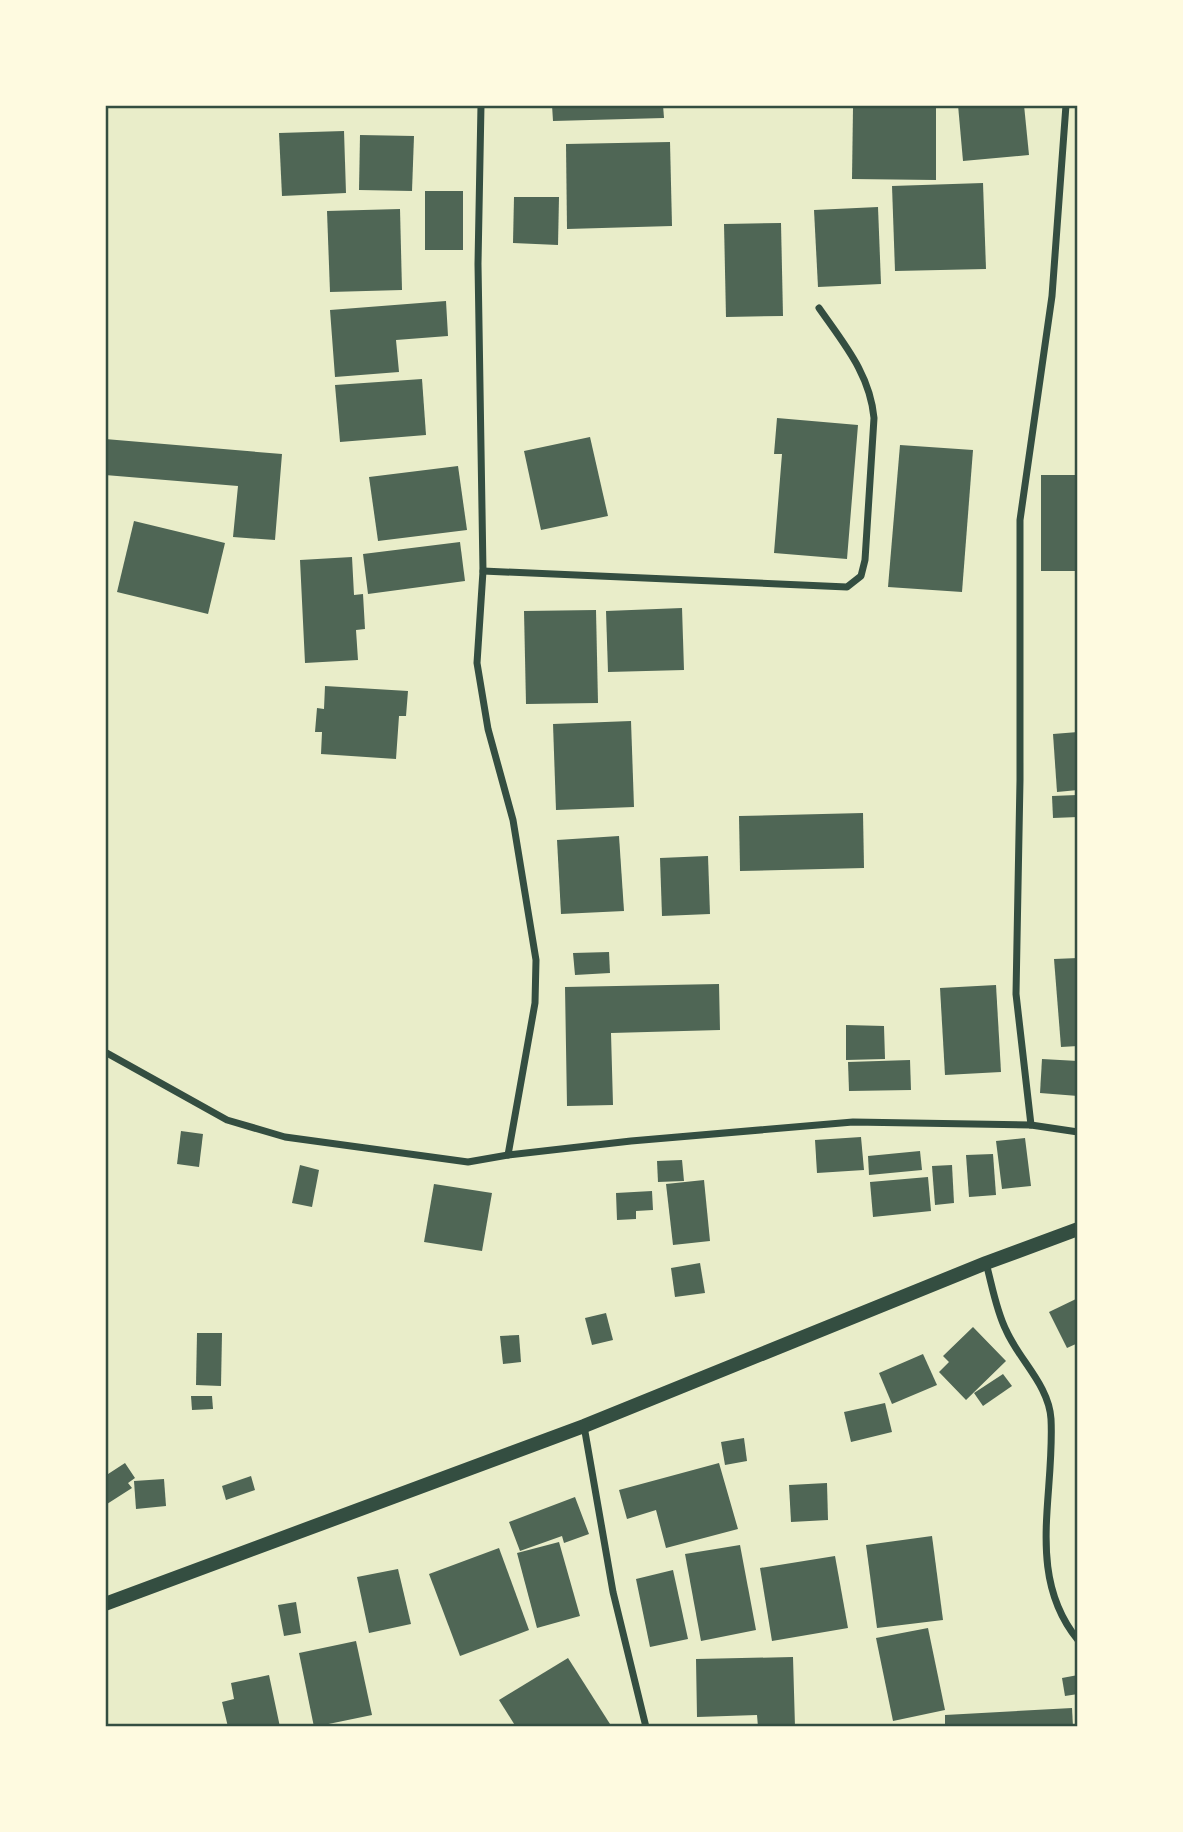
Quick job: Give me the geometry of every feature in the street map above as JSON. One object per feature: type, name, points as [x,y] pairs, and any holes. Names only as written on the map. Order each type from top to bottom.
[{"type":"main road","points":[[105,1604],[584,1426],[1078,1229]]},
{"type":"street","points":[[481,105],[478,264],[483,571],[477,663],[488,729],[513,820],[536,960],[535,1003],[508,1155]]},
{"type":"street","points":[[1031,1125],[1016,994],[1020,780],[1020,520],[1052,296],[1066,105]]},
{"type":"street","points":[[483,571],[847,587],[861,576],[865,560],[874,418],[872,397],[855,361],[819,309]]},
{"type":"street","points":[[105,1052],[227,1120],[285,1137],[468,1163],[508,1155],[853,1122],[1031,1125],[1078,1132]]},
{"type":"street","points":[[986,1264],[1005,1329],[1045,1395],[1051,1417],[1045,1555],[1052,1595],[1064,1623],[1078,1640]]},
{"type":"street","points":[[584,1426],[613,1592],[646,1727]]},
{"type":"building","points":[[552,105],[663,105],[664,118],[553,121]]},
{"type":"building","points":[[958,105],[1024,105],[1029,155],[963,161]]},
{"type":"building","points":[[853,108],[936,108],[936,180],[852,179]]},
{"type":"building","points":[[344,131],[346,193],[282,196],[279,133]]},
{"type":"building","points":[[360,135],[414,136],[412,191],[359,190]]},
{"type":"building","points":[[670,142],[672,226],[567,229],[566,144]]},
{"type":"building","points":[[983,183],[986,269],[895,271],[892,186]]},
{"type":"building","points":[[425,191],[463,191],[463,250],[425,250]]},
{"type":"building","points":[[514,197],[559,197],[558,245],[513,243]]},
{"type":"building","points":[[878,207],[881,284],[818,287],[814,210]]},
{"type":"building","points":[[400,209],[402,290],[330,292],[327,211]]},
{"type":"building","points":[[781,223],[783,316],[726,317],[724,224]]},
{"type":"building","points":[[446,301],[448,336],[396,340],[399,372],[335,377],[330,310]]},
{"type":"building","points":[[422,379],[426,435],[340,442],[335,385]]},
{"type":"building","points":[[777,418],[858,425],[847,559],[774,553],[782,454],[774,454]]},
{"type":"building","points":[[590,437],[608,516],[541,530],[524,451]]},
{"type":"building","points":[[105,439],[282,454],[275,540],[233,537],[238,486],[105,475]]},
{"type":"building","points":[[900,445],[973,450],[962,592],[888,587]]},
{"type":"building","points":[[458,466],[467,530],[378,541],[369,477]]},
{"type":"building","points":[[1041,475],[1078,475],[1078,571],[1041,571]]},
{"type":"building","points":[[134,521],[225,543],[208,614],[117,592]]},
{"type":"building","points":[[460,542],[465,581],[368,594],[363,554]]},
{"type":"building","points":[[352,557],[354,595],[363,594],[365,629],[356,630],[358,660],[305,663],[300,560]]},
{"type":"building","points":[[682,608],[684,670],[608,672],[606,611]]},
{"type":"building","points":[[596,610],[598,703],[526,704],[524,611]]},
{"type":"building","points":[[325,686],[408,691],[406,716],[399,716],[396,759],[321,754],[322,732],[315,732],[317,708],[324,709]]},
{"type":"building","points":[[631,721],[634,807],[556,810],[553,724]]},
{"type":"building","points":[[1078,732],[1078,790],[1057,792],[1053,734]]},
{"type":"building","points":[[1077,795],[1078,817],[1053,818],[1052,796]]},
{"type":"building","points":[[863,813],[864,868],[740,871],[739,816]]},
{"type":"building","points":[[619,836],[624,911],[561,914],[557,840]]},
{"type":"building","points":[[708,856],[710,914],[662,916],[660,858]]},
{"type":"building","points":[[609,952],[610,973],[575,975],[573,953]]},
{"type":"building","points":[[1078,958],[1078,1046],[1061,1047],[1054,959]]},
{"type":"building","points":[[719,984],[720,1030],[611,1033],[613,1105],[567,1106],[565,987]]},
{"type":"building","points":[[996,985],[1001,1072],[945,1075],[940,988]]},
{"type":"building","points":[[846,1025],[884,1026],[885,1059],[846,1060]]},
{"type":"building","points":[[1042,1059],[1078,1061],[1078,1096],[1040,1093]]},
{"type":"building","points":[[910,1060],[911,1090],[849,1091],[848,1062]]},
{"type":"building","points":[[181,1131],[203,1134],[199,1167],[177,1164]]},
{"type":"building","points":[[861,1137],[864,1170],[817,1173],[815,1140]]},
{"type":"building","points":[[1025,1138],[1031,1186],[1002,1189],[996,1141]]},
{"type":"building","points":[[920,1151],[922,1170],[869,1175],[868,1156]]},
{"type":"building","points":[[993,1154],[996,1195],[969,1197],[966,1155]]},
{"type":"building","points":[[682,1160],[684,1181],[658,1182],[657,1161]]},
{"type":"building","points":[[300,1165],[319,1170],[312,1207],[292,1203]]},
{"type":"building","points":[[952,1165],[954,1203],[935,1205],[932,1166]]},
{"type":"building","points":[[928,1177],[931,1211],[873,1217],[870,1182]]},
{"type":"building","points":[[704,1180],[710,1241],[673,1245],[666,1184]]},
{"type":"building","points":[[434,1184],[492,1193],[482,1251],[424,1242]]},
{"type":"building","points":[[652,1191],[653,1210],[636,1211],[636,1219],[617,1220],[616,1193]]},
{"type":"building","points":[[700,1263],[705,1293],[675,1297],[671,1268]]},
{"type":"building","points":[[1078,1298],[1078,1343],[1067,1348],[1049,1312]]},
{"type":"building","points":[[606,1313],[613,1340],[592,1345],[585,1318]]},
{"type":"building","points":[[973,1327],[1006,1361],[966,1400],[939,1372],[949,1362],[943,1356]]},
{"type":"building","points":[[197,1333],[222,1333],[221,1386],[196,1385]]},
{"type":"building","points":[[519,1335],[521,1362],[503,1364],[500,1336]]},
{"type":"building","points":[[923,1354],[937,1385],[892,1404],[879,1373]]},
{"type":"building","points":[[1003,1374],[1012,1386],[983,1406],[974,1393]]},
{"type":"building","points":[[191,1396],[212,1396],[213,1409],[192,1410]]},
{"type":"building","points":[[885,1403],[892,1432],[851,1442],[844,1412]]},
{"type":"building","points":[[744,1438],[747,1461],[725,1465],[721,1442]]},
{"type":"building","points":[[125,1463],[135,1478],[128,1483],[132,1488],[107,1504],[105,1476]]},
{"type":"building","points":[[719,1463],[738,1529],[666,1548],[656,1510],[627,1519],[619,1490]]},
{"type":"building","points":[[251,1476],[255,1490],[226,1500],[222,1486]]},
{"type":"building","points":[[164,1479],[166,1506],[136,1509],[134,1481]]},
{"type":"building","points":[[827,1483],[828,1520],[791,1522],[789,1485]]},
{"type":"building","points":[[575,1497],[589,1534],[564,1543],[562,1536],[520,1551],[509,1522]]},
{"type":"building","points":[[932,1536],[943,1620],[877,1628],[866,1545]]},
{"type":"building","points":[[559,1542],[580,1616],[537,1628],[517,1553]]},
{"type":"building","points":[[740,1545],[756,1630],[701,1641],[685,1554]]},
{"type":"building","points":[[499,1548],[529,1630],[460,1656],[429,1574]]},
{"type":"building","points":[[835,1556],[848,1628],[772,1641],[760,1568]]},
{"type":"building","points":[[398,1569],[411,1624],[369,1633],[357,1577]]},
{"type":"building","points":[[673,1570],[688,1639],[650,1647],[636,1579]]},
{"type":"building","points":[[296,1602],[301,1633],[284,1636],[278,1605]]},
{"type":"building","points":[[928,1628],[945,1710],[893,1721],[876,1638]]},
{"type":"building","points":[[356,1641],[372,1715],[314,1727],[299,1653]]},
{"type":"building","points":[[793,1657],[795,1727],[758,1727],[757,1715],[697,1717],[696,1659]]},
{"type":"building","points":[[568,1658],[610,1724],[605,1727],[516,1727],[499,1700]]},
{"type":"building","points":[[269,1675],[280,1727],[228,1727],[222,1702],[234,1699],[231,1683]]},
{"type":"building","points":[[1078,1675],[1078,1694],[1065,1696],[1062,1678]]},
{"type":"building","points":[[1072,1708],[1073,1727],[945,1727],[945,1715]]}]
